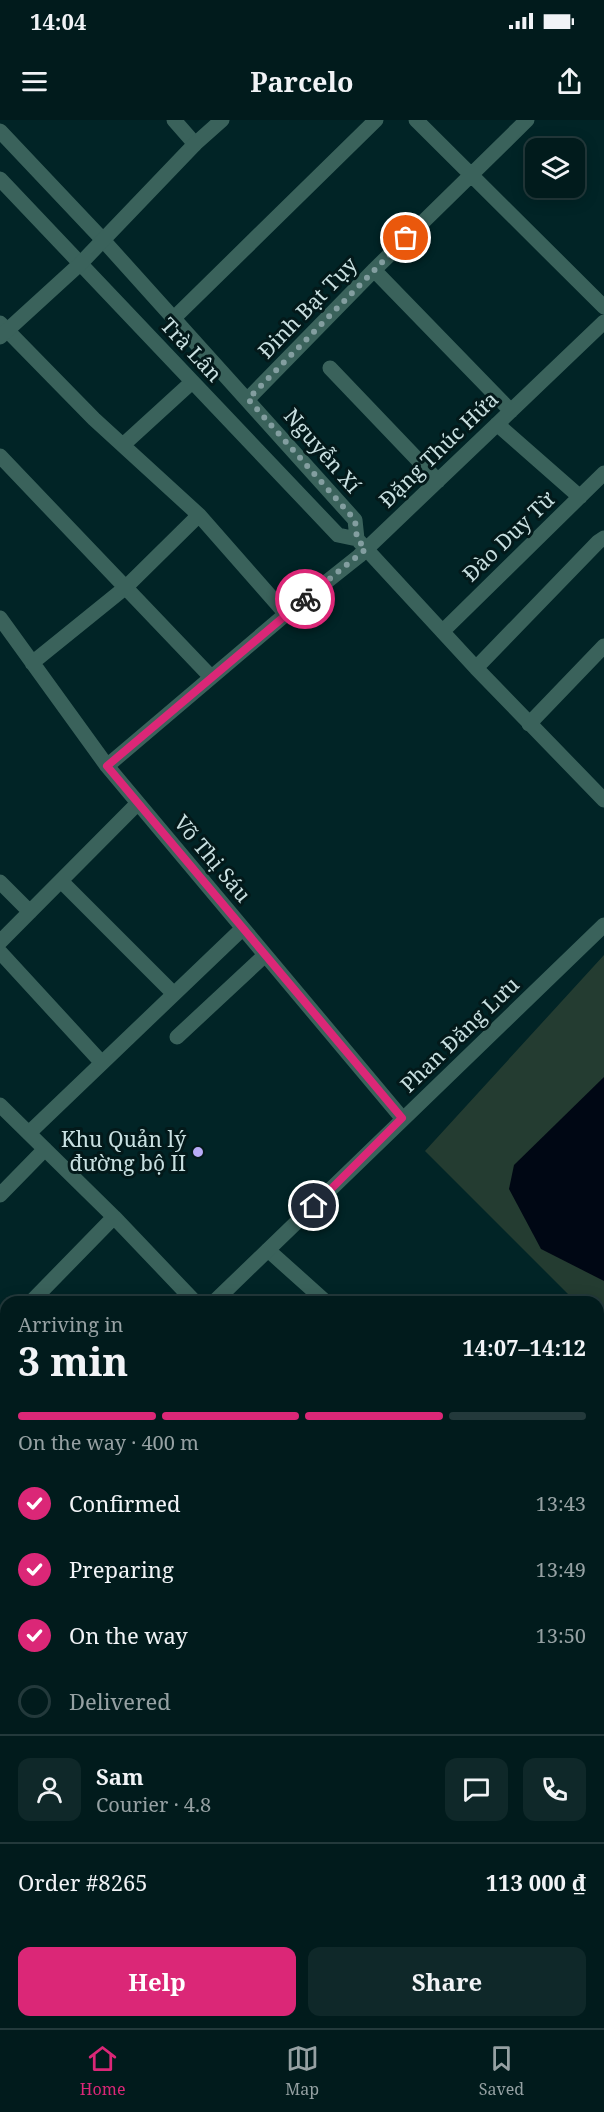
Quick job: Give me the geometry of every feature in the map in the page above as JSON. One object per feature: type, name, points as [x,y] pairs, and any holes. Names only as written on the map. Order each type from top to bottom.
[{"type":"street","points":[[174,120],[195,144]]},
{"type":"street","points":[[222,120],[195,144],[81,263],[2,330],[94,419],[199,515],[286,614]]},
{"type":"street","points":[[174,318],[376,120]]},
{"type":"street","points":[[416,120],[604,307]]},
{"type":"street","name":"Đinh Bạt Tụy","points":[[248,399],[526,120]]},
{"type":"street","name":"Nguyễn Xí","points":[[0,131],[103,240],[355,520],[362,544],[476,668],[604,800]]},
{"type":"street","name":"Trà Lân","points":[[0,179],[338,535],[362,544]]},
{"type":"street","points":[[374,270],[511,411]]},
{"type":"street","name":"Đặng Thúc Hứa","points":[[107,766],[286,614],[362,544],[438,481],[604,322]]},
{"type":"street","points":[[330,368],[438,481]]},
{"type":"street","points":[[123,445],[192,382]]},
{"type":"street","points":[[497,424],[580,497]]},
{"type":"street","points":[[0,456],[211,677]]},
{"type":"street","name":"Đào Duy Từ","points":[[442,631],[604,473]]},
{"type":"street","points":[[32,663],[126,587],[199,515]]},
{"type":"street","points":[[476,668],[604,538]]},
{"type":"street","name":"Võ Thị Sáu","points":[[0,618],[107,766],[402,1118]]},
{"type":"street","points":[[530,724],[604,646]]},
{"type":"street","points":[[0,942],[138,803]]},
{"type":"street","points":[[61,881],[174,994]]},
{"type":"street","points":[[0,882],[30,912]]},
{"type":"street","name":"Phan Đăng Lưu","points":[[220,1296],[604,925]]},
{"type":"street","points":[[30,1132],[242,929]]},
{"type":"street","points":[[0,952],[102,1064]]},
{"type":"street","points":[[177,1037],[264,956]]},
{"type":"street","points":[[0,1105],[30,1132],[189,1296]]},
{"type":"street","points":[[0,1195],[45,1149]]},
{"type":"street","points":[[37,1296],[114,1217]]},
{"type":"street","points":[[268,1250],[319,1296]]},
{"type":"green space","points":[[604,955],[604,1296],[570,1296],[425,1151]]},
{"type":"shaded area","points":[[604,1077],[604,1281],[541,1249],[509,1189],[514,1165]]},
{"type":"way so far","points":[[305,599],[366,549],[357,539],[355,520],[248,399],[406,238]]},
{"type":"place","name":"Khu Quản lý đường bộ II","points":[[198,1152]]},
{"type":"route","points":[[305,599],[107,766],[402,1118],[314,1206]]}]
